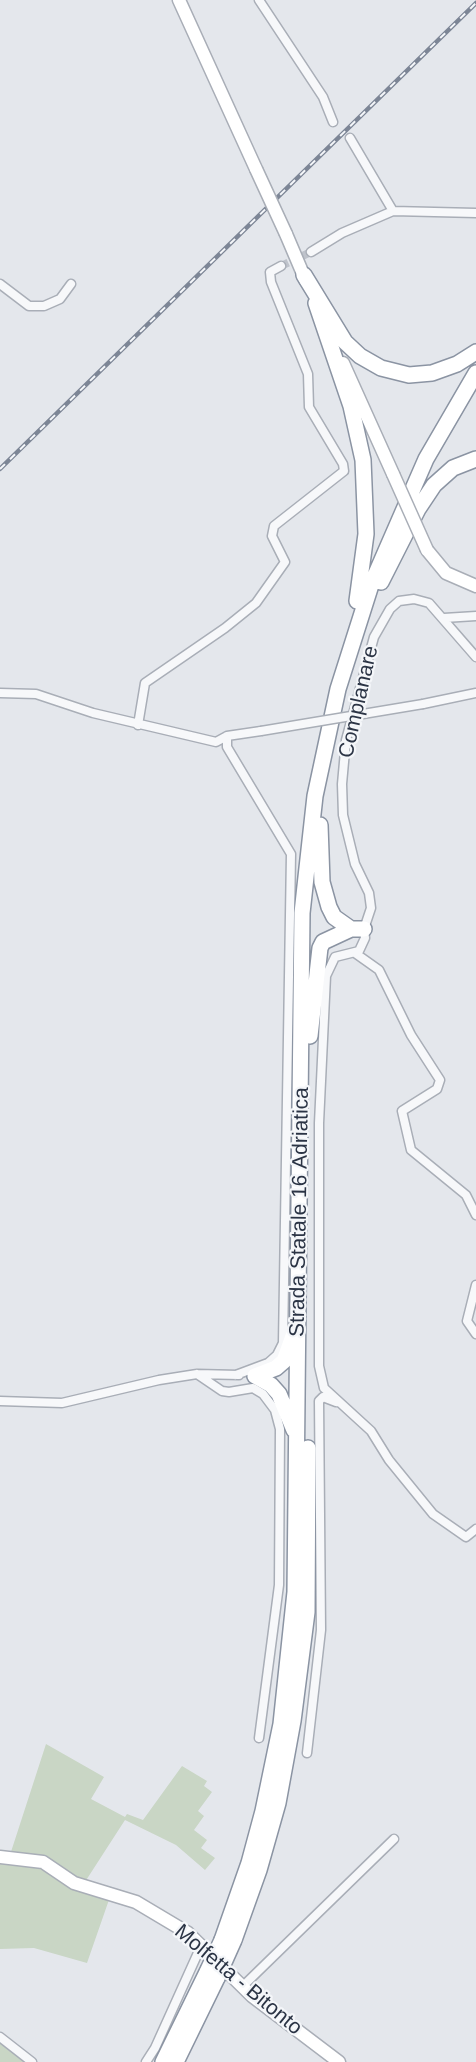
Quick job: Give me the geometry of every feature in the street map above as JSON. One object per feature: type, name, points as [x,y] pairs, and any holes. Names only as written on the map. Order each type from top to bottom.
[{"type":"highway","points":[[304,275],[345,342],[360,356],[381,368],[409,375],[428,374],[454,366],[476,352]]},
{"type":"highway","points":[[316,303],[357,426],[366,487],[364,559],[338,689]]},
{"type":"highway","name":"Strada Statale 16 Adriatica","points":[[176,2062],[218,1974],[258,1832],[281,1724],[295,1592],[303,896],[318,776],[338,689],[362,609],[389,538],[436,440],[476,373]]},
{"type":"highway","name":"Strada Statale 16 Adriatica","points":[[228,1940],[259,1870],[278,1803],[293,1721],[307,1611],[311,917],[320,825],[344,702],[362,636],[381,582],[430,471],[476,390]]},
{"type":"highway","points":[[381,582],[434,485],[453,468],[476,459]]},
{"type":"highway","points":[[320,825],[322,882],[329,907],[334,917],[358,929]]},
{"type":"highway","points":[[310,1035],[320,948],[328,937],[358,929]]},
{"type":"highway","points":[[255,1376],[276,1368],[284,1361],[292,1342],[299,1310]]},
{"type":"highway","points":[[255,1376],[271,1385],[279,1394],[298,1445]]},
{"type":"highway","name":"Strada Statale 16 Adriatica","points":[[163,2062],[218,1974]]},
{"type":"main road","points":[[179,0],[427,550],[446,573],[476,586]]},
{"type":"main road","name":"Molfetta - Bitonto","points":[[0,1857],[43,1862],[74,1883],[136,1902],[202,1944],[218,1974],[242,1987],[334,2061]]},
{"type":"street","points":[[259,0],[323,96],[333,122]]},
{"type":"street","points":[[350,138],[393,211]]},
{"type":"street","points":[[311,252],[342,233],[393,211],[476,213]]},
{"type":"street","points":[[138,725],[145,683],[225,628],[256,603],[285,562],[272,536],[273,526],[344,471],[343,464],[309,407],[308,374],[270,272],[281,266]]},
{"type":"street","points":[[0,284],[29,306],[44,306],[60,299],[71,284]]},
{"type":"street","name":"Complanare","points":[[355,953],[363,945],[358,929],[371,908],[369,893],[355,864],[343,815],[342,794],[346,740],[374,637],[390,609],[399,601],[421,600],[444,618],[476,657]]},
{"type":"street","points":[[444,618],[476,616]]},
{"type":"street","points":[[0,693],[36,694],[58,703],[138,725],[216,742],[227,736],[423,704],[476,693]]},
{"type":"street","points":[[227,736],[226,747],[291,854],[283,1343],[277,1355],[268,1364],[236,1374]]},
{"type":"street","points":[[476,1215],[466,1195],[411,1150],[402,1112],[437,1089],[440,1080],[411,1035],[379,970],[355,953],[335,957],[326,976],[320,1111],[319,1366],[324,1388],[336,1402],[371,1431],[389,1460],[433,1514],[466,1537],[476,1529]]},
{"type":"street","points":[[476,1285],[466,1321],[476,1334]]},
{"type":"street","points":[[197,1374],[222,1391],[254,1388],[263,1394],[275,1410],[280,1429],[279,1585],[259,1738]]},
{"type":"street","points":[[0,1401],[62,1403],[197,1374],[255,1376]]},
{"type":"street","points":[[307,1753],[321,1630],[319,1401],[323,1397],[336,1402]]},
{"type":"street","points":[[242,1987],[394,1839]]},
{"type":"street","points":[[146,2062],[155,2048],[202,1944]]},
{"type":"street","points":[[0,2037],[32,2062]]},
{"type":"green space","points":[[46,1744],[104,1777],[91,1799],[125,1817],[127,1814],[143,1820],[182,1766],[207,1781],[204,1786],[212,1792],[198,1811],[204,1816],[194,1830],[207,1840],[201,1848],[215,1858],[205,1870],[176,1845],[125,1820],[83,1885],[111,1894],[87,1963],[34,1948],[0,1949],[0,1863],[9,1858]]},
{"type":"green space","points":[[0,2036],[32,2062],[0,2062]]},
{"type":"tunnel","points":[[281,266],[311,252]]},
{"type":"railway","points":[[0,469],[476,3]]}]
